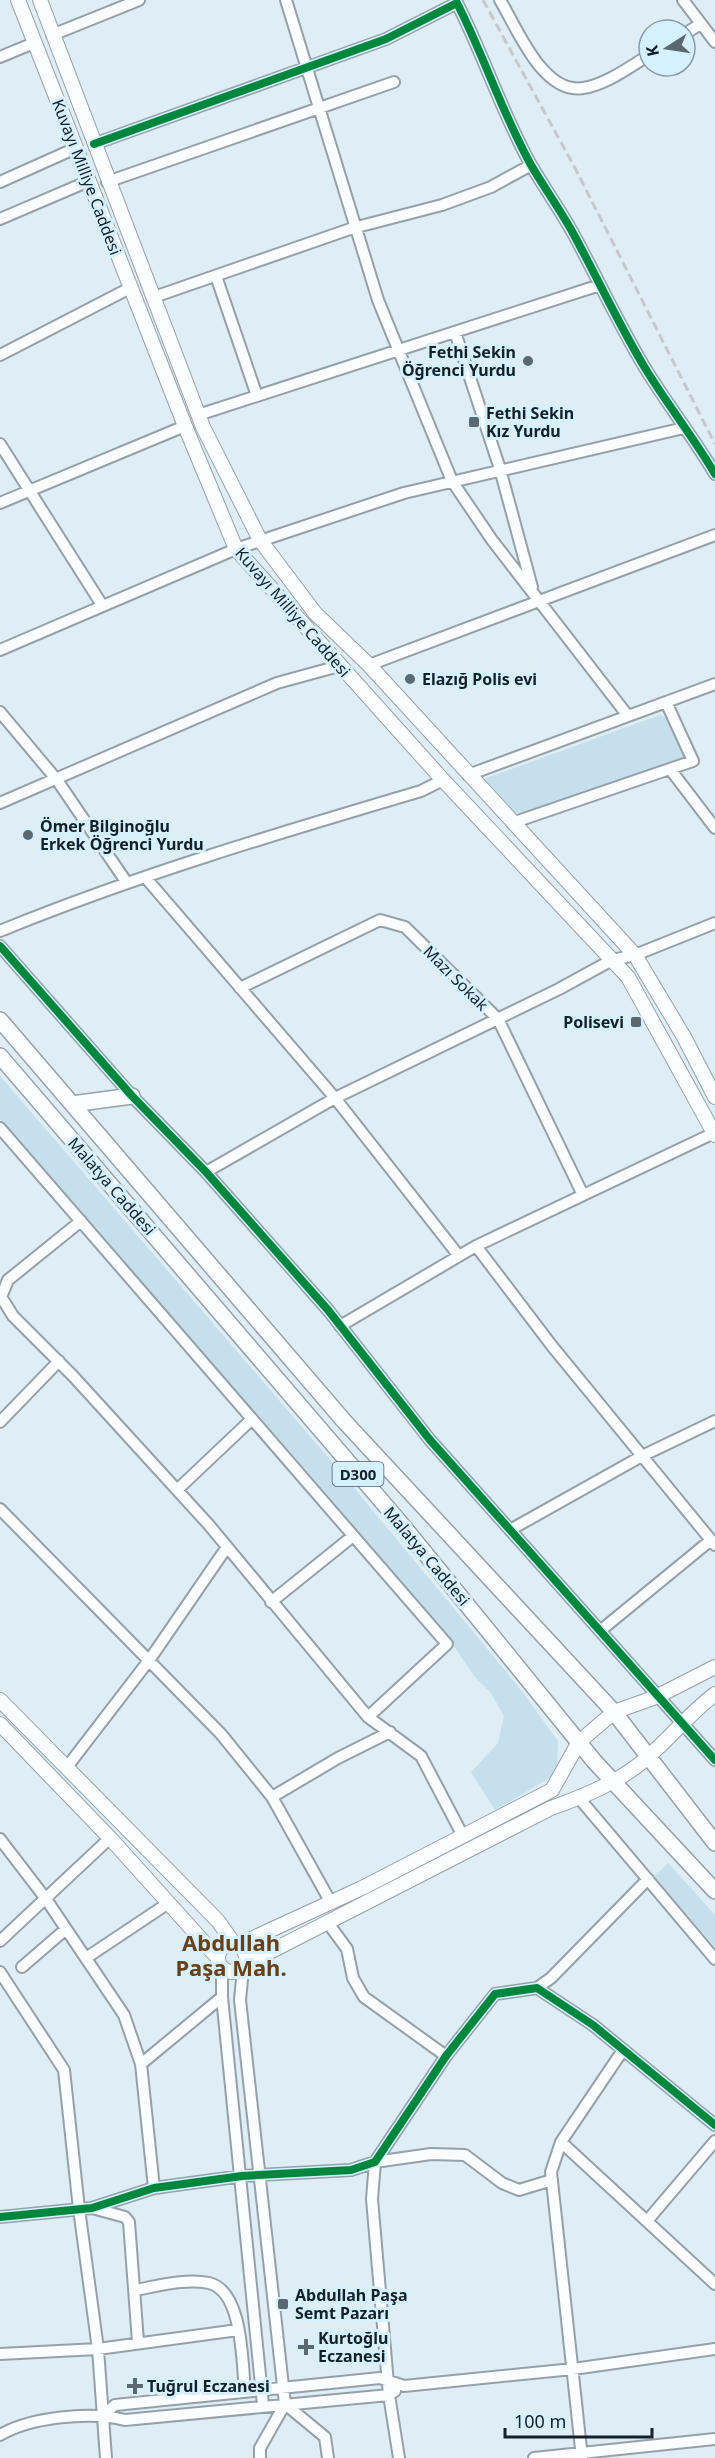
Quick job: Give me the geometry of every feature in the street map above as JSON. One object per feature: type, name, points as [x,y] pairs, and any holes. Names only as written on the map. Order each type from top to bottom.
[{"type":"highway","name":"Malatya Caddesi","points":[[0,1020],[344,1421],[614,1712],[715,1843]]},
{"type":"highway","name":"Malatya Caddesi","points":[[0,1056],[403,1526],[611,1781],[715,1891]]},
{"type":"highway","points":[[72,1104],[132,1096]]},
{"type":"main road","name":"Kuvayı Milliye Caddesi","points":[[18,0],[130,288],[236,549],[443,780],[628,977],[715,1134]]},
{"type":"main road","name":"Kuvayı Milliye Caddesi","points":[[40,0],[107,182],[154,297],[198,415],[234,493],[260,540],[315,613],[369,665],[635,954],[684,1037],[715,1097]]},
{"type":"main road","points":[[220,1964],[222,1948],[236,1945],[330,1901],[552,1790],[579,1742],[614,1712],[656,1697],[715,1666]]},
{"type":"main road","points":[[0,1724],[110,1838],[220,1964],[232,1973],[551,1808],[579,1798],[611,1781],[648,1758],[715,1694]]},
{"type":"main road","points":[[0,1700],[218,1921],[245,1953],[244,1966]]},
{"type":"street","points":[[52,35],[139,0]]},
{"type":"street","points":[[286,0],[353,228],[378,300],[452,481],[628,716]]},
{"type":"street","points":[[500,0],[544,73],[562,86],[585,88],[637,62]]},
{"type":"street","points":[[683,0],[715,42]]},
{"type":"street","points":[[94,144],[386,39],[457,3],[490,74],[500,102],[531,165],[573,233],[633,348],[715,474]]},
{"type":"street","points":[[0,57],[34,43]]},
{"type":"street","points":[[107,182],[320,110],[394,82]]},
{"type":"street","points":[[0,182],[75,148]]},
{"type":"street","points":[[154,297],[353,228],[442,205],[491,187],[531,165]]},
{"type":"street","points":[[0,219],[88,181]]},
{"type":"street","points":[[216,276],[257,396]]},
{"type":"street","points":[[198,415],[600,285]]},
{"type":"street","points":[[0,355],[130,288]]},
{"type":"street","points":[[455,332],[500,469],[536,596]]},
{"type":"street","points":[[0,503],[185,426]]},
{"type":"street","points":[[0,650],[236,549],[404,493],[684,428]]},
{"type":"street","points":[[0,444],[102,605]]},
{"type":"street","points":[[369,665],[536,596],[715,535]]},
{"type":"street","points":[[0,803],[277,683],[339,666]]},
{"type":"street","points":[[468,775],[715,684]]},
{"type":"street","points":[[512,822],[693,761],[666,702]]},
{"type":"street","points":[[0,712],[57,780],[127,883]]},
{"type":"street","points":[[670,769],[715,828]]},
{"type":"street","points":[[0,931],[71,902],[251,842],[421,791],[443,780]]},
{"type":"street","points":[[145,877],[335,1098],[459,1256]]},
{"type":"street","name":"Mazı Sokak","points":[[240,988],[380,920],[405,927],[498,1019],[583,1195]]},
{"type":"street","points":[[206,1173],[335,1098],[498,1019],[612,960],[635,954],[715,923]]},
{"type":"street","points":[[0,946],[132,1096],[206,1173],[340,1326],[430,1440],[656,1697],[715,1760]]},
{"type":"street","points":[[0,1128],[447,1644],[368,1717]]},
{"type":"street","points":[[340,1326],[476,1246],[715,1134]]},
{"type":"street","points":[[81,1221],[8,1280],[1,1296],[13,1316],[59,1361],[177,1490],[368,1717],[421,1756],[463,1836]]},
{"type":"street","points":[[476,1246],[552,1346],[713,1543],[600,1631]]},
{"type":"street","points":[[0,1312],[13,1316]]},
{"type":"street","points":[[0,1422],[59,1361]]},
{"type":"street","points":[[177,1490],[252,1419]]},
{"type":"street","points":[[510,1530],[642,1456],[715,1421]]},
{"type":"street","points":[[0,1509],[150,1659],[221,1734],[272,1797],[330,1901]]},
{"type":"street","points":[[271,1602],[353,1536]]},
{"type":"street","points":[[67,1767],[150,1659],[227,1547]]},
{"type":"street","points":[[272,1797],[338,1758],[390,1732]]},
{"type":"street","points":[[579,1798],[715,1959]]},
{"type":"street","points":[[0,1941],[110,1838]]},
{"type":"street","points":[[0,1839],[45,1899],[124,2015],[141,2064],[153,2188]]},
{"type":"street","points":[[399,2458],[389,2395],[372,2199],[375,2162],[446,2056],[495,1994],[537,1988],[550,1978],[648,1879]]},
{"type":"street","points":[[86,1958],[167,1904]]},
{"type":"street","points":[[328,1923],[347,1949],[353,1978],[364,1997],[446,2056]]},
{"type":"street","points":[[22,1967],[66,1929]]},
{"type":"street","points":[[220,1964],[263,2406]]},
{"type":"street","points":[[244,1966],[240,2000],[282,2390],[285,2404],[325,2437],[328,2458]]},
{"type":"street","points":[[0,1971],[64,2070],[79,2209],[98,2349],[106,2458]]},
{"type":"street","points":[[537,1988],[593,2025],[715,2125]]},
{"type":"street","points":[[141,2064],[222,1996]]},
{"type":"street","points":[[582,2456],[551,2172],[561,2142],[623,2050]]},
{"type":"street","points":[[647,2221],[715,2141]]},
{"type":"street","points":[[561,2142],[715,2284]]},
{"type":"street","points":[[0,2217],[92,2208],[153,2188],[242,2176],[351,2170],[375,2162],[430,2154],[465,2155],[501,2183],[519,2190],[552,2180]]},
{"type":"street","points":[[92,2208],[125,2217],[129,2222],[138,2342]]},
{"type":"street","points":[[135,2290],[195,2282],[221,2288],[228,2295],[234,2308],[245,2391]]},
{"type":"street","points":[[0,2354],[98,2349],[238,2330]]},
{"type":"street","points":[[0,2435],[19,2424],[103,2415],[125,2420],[389,2395],[404,2386],[573,2369],[715,2349]]},
{"type":"street","points":[[103,2415],[115,2405],[245,2391],[282,2390],[380,2378],[404,2386]]},
{"type":"street","points":[[260,2458],[260,2448],[285,2404]]},
{"type":"street","points":[[534,2458],[582,2456],[715,2439]]},
{"type":"shaded area","points":[[660,715],[665,717],[684,755],[682,760],[527,812],[515,813],[484,779]]},
{"type":"shaded area","points":[[0,1076],[345,1477],[518,1686],[558,1741],[557,1765],[553,1776],[495,1810],[471,1772],[498,1743],[504,1716],[491,1693],[474,1676],[456,1649],[331,1499],[0,1119]]},
{"type":"shaded area","points":[[668,1863],[715,1915],[715,1947],[654,1877]]},
{"type":"railway","points":[[483,0],[575,168],[715,444]]},
{"type":"cycle path","points":[[94,144],[386,39],[457,3],[531,165],[569,226],[645,368],[715,474]]},
{"type":"cycle path","points":[[0,946],[132,1096],[206,1172],[328,1310],[430,1440],[715,1760]]},
{"type":"cycle path","points":[[0,2217],[92,2208],[154,2188],[242,2176],[351,2170],[375,2162],[446,2056],[495,1994],[537,1988],[593,2025],[715,2125]]},
{"type":"place","name":"Fethi Sekin Öğrenci Yurdu","points":[[528,361]]},
{"type":"place","name":"Fethi Sekin Kız Yurdu","points":[[474,422]]},
{"type":"place","name":"Elazığ Polis evi","points":[[410,679]]},
{"type":"place","name":"Ömer Bilginoğlu Erkek Öğrenci Yurdu","points":[[28,835]]},
{"type":"place","name":"Polisevi","points":[[636,1022]]},
{"type":"place","name":"Abdullah Paşa Semt Pazarı","points":[[283,2304]]},
{"type":"place","name":"Kurtoğlu Eczanesi","points":[[306,2347]]},
{"type":"place","name":"Tuğrul Eczanesi","points":[[135,2386]]},
{"type":"district","name":"Abdullah Paşa Mah.","points":[[231,1955]]}]
